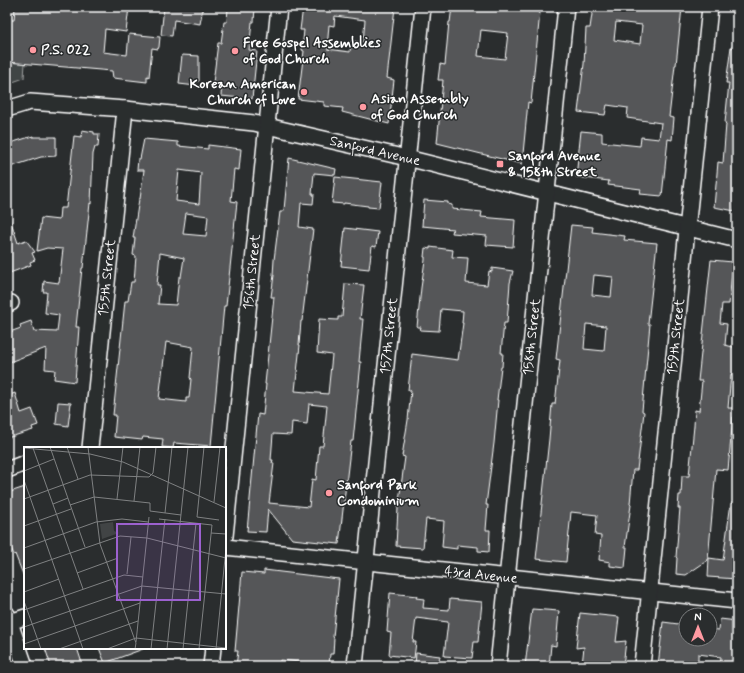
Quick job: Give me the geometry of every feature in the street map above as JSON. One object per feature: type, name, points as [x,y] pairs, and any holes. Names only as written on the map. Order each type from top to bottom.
[{"type":"street","name":"156th Street","points":[[226,513],[228,468],[279,7]]},
{"type":"street","name":"157th Street","points":[[355,666],[423,7]]},
{"type":"street","name":"158th Street","points":[[498,666],[566,7]]},
{"type":"street","name":"159th Street","points":[[642,666],[710,7]]},
{"type":"street","name":"Sanford Avenue","points":[[7,109],[30,102],[125,109],[267,125],[407,158],[737,240]]},
{"type":"street","name":"155th Street","points":[[90,447],[125,109]]},
{"type":"street","points":[[7,470],[24,463]]},
{"type":"street","name":"43rd Avenue","points":[[226,548],[737,601]]},
{"type":"street","points":[[24,617],[8,620],[25,666]]},
{"type":"street","points":[[211,666],[213,649]]},
{"type":"shaded area","points":[[7,62],[25,63],[24,78],[7,84]]},
{"type":"building","points":[[15,7],[129,7],[126,32],[105,29],[103,52],[127,55],[129,34],[160,37],[158,49],[152,48],[149,77],[147,76],[147,82],[113,78],[112,71],[7,62],[7,20],[14,20]]},
{"type":"building","points":[[164,7],[203,7],[200,24],[174,20],[172,36],[161,35]]},
{"type":"building","points":[[228,7],[255,7],[249,50],[257,51],[252,99],[221,96],[222,84],[213,83],[218,43],[221,43],[224,22],[227,22]]},
{"type":"building","points":[[303,7],[354,7],[379,10],[379,7],[395,7],[387,78],[394,80],[389,124],[342,112],[343,108],[324,106],[324,102],[298,99],[304,51],[302,50],[304,30],[300,30]],"holes":[[[335,16],[365,20],[363,42],[351,41],[350,52],[327,49],[329,25],[334,26]]]},
{"type":"building","points":[[452,7],[495,7],[540,12],[531,103],[528,102],[522,164],[437,143],[443,80],[438,80],[440,64],[445,65]],"holes":[[[481,30],[508,33],[505,59],[478,56]]]},
{"type":"building","points":[[593,7],[682,7],[669,117],[674,118],[672,140],[668,139],[662,196],[640,194],[641,189],[608,185],[609,181],[576,177],[581,131],[602,133],[602,142],[640,146],[641,137],[659,139],[661,123],[627,118],[628,108],[607,105],[605,115],[578,112],[584,64],[586,28],[590,28]],"holes":[[[616,22],[642,25],[640,44],[614,40]]]},
{"type":"building","points":[[731,47],[737,48],[737,191],[735,211],[714,207],[718,162],[723,163],[729,83],[726,83]]},
{"type":"building","points":[[182,55],[199,56],[199,81],[196,81],[196,86],[179,84]]},
{"type":"building","points":[[82,130],[99,134],[98,147],[95,147],[93,154],[91,204],[90,203],[76,327],[79,327],[75,382],[54,379],[55,370],[45,369],[46,348],[7,363],[7,333],[21,328],[20,325],[31,321],[34,331],[57,332],[59,315],[45,313],[47,292],[43,292],[44,281],[59,283],[63,249],[47,248],[37,251],[41,218],[59,220],[60,208],[66,208],[74,136],[81,137]]},
{"type":"building","points":[[33,136],[56,137],[56,156],[41,157],[10,167],[7,166],[7,144]]},
{"type":"building","points":[[144,139],[178,142],[178,146],[208,149],[208,145],[241,149],[239,170],[234,169],[231,201],[237,202],[226,306],[224,306],[211,446],[174,443],[173,447],[162,447],[163,439],[143,437],[142,440],[114,437],[116,415],[113,415],[125,301],[128,301],[131,282],[134,282],[136,256],[133,255],[135,238],[133,238],[144,170],[137,170],[138,159],[140,159]],"holes":[[[179,170],[201,173],[199,204],[176,201]],[[186,213],[208,216],[206,236],[183,234]],[[160,253],[184,258],[181,277],[179,277],[176,305],[158,304],[160,285],[157,285]],[[166,342],[193,347],[189,398],[186,398],[186,402],[159,399]]]},
{"type":"building","points":[[289,158],[336,169],[335,175],[314,173],[312,194],[314,194],[313,204],[301,203],[299,227],[313,229],[301,321],[295,391],[328,394],[332,355],[317,353],[319,319],[338,320],[338,317],[342,317],[345,284],[364,285],[360,319],[363,319],[359,362],[361,362],[353,441],[351,441],[339,544],[292,539],[268,509],[266,532],[247,531],[258,414],[263,415],[274,297],[271,297],[274,275],[274,260],[280,212],[283,212]],"holes":[[[309,404],[327,406],[323,446],[319,446],[316,480],[312,479],[309,507],[269,503],[274,463],[272,463],[273,460],[271,460],[273,434],[291,435],[292,422],[307,424]]]},
{"type":"building","points":[[335,177],[382,182],[379,208],[344,203],[332,203]]},
{"type":"building","points":[[424,200],[448,202],[448,204],[452,205],[452,209],[482,212],[481,217],[515,220],[513,247],[486,245],[487,236],[452,233],[453,229],[422,226]]},
{"type":"building","points":[[7,216],[9,216],[18,243],[26,240],[35,252],[32,253],[35,260],[30,262],[31,265],[7,274]]},
{"type":"building","points":[[571,225],[593,227],[592,232],[625,236],[624,240],[657,243],[648,324],[650,324],[642,411],[644,412],[637,470],[633,470],[631,505],[625,547],[627,547],[625,568],[610,566],[610,562],[599,560],[601,536],[595,535],[597,515],[571,512],[566,562],[536,559],[552,404],[555,404],[560,360],[556,359]],"holes":[[[594,275],[613,277],[611,297],[592,295]],[[586,324],[606,326],[604,351],[584,349]]]},
{"type":"building","points":[[345,228],[378,232],[376,247],[372,246],[369,269],[341,266]]},
{"type":"building","points":[[430,247],[453,250],[452,257],[468,258],[466,283],[487,285],[489,271],[492,272],[492,268],[513,271],[510,283],[507,323],[504,323],[501,353],[503,353],[502,367],[486,505],[488,505],[486,530],[490,530],[489,552],[478,551],[478,547],[457,545],[457,549],[442,547],[444,521],[426,519],[423,548],[396,546],[398,508],[405,457],[402,456],[411,390],[408,390],[412,354],[458,360],[463,323],[463,311],[441,309],[439,331],[420,330],[421,327],[417,327],[425,260],[425,248],[430,249]]},
{"type":"building","points":[[711,260],[733,262],[729,304],[722,304],[720,323],[727,324],[725,345],[737,348],[737,375],[731,374],[728,408],[737,408],[737,417],[733,417],[728,470],[716,469],[708,560],[686,575],[676,574],[680,508],[678,508],[679,495],[681,495],[682,476],[689,476],[695,410],[699,411],[702,381],[698,381]]},
{"type":"building","points":[[15,393],[21,413],[32,409],[38,425],[32,427],[33,430],[7,438],[7,396]]},
{"type":"building","points":[[58,402],[71,403],[68,426],[56,424]]},
{"type":"building","points":[[24,487],[24,577],[7,538],[7,493]]},
{"type":"building","points":[[731,503],[737,503],[737,579],[708,577],[709,558],[723,560]]},
{"type":"building","points":[[264,570],[339,579],[333,637],[333,654],[330,654],[329,666],[299,666],[300,662],[280,660],[280,666],[236,666],[238,651],[235,651],[242,572],[264,574]]},
{"type":"building","points":[[390,593],[417,596],[416,598],[424,599],[423,608],[449,610],[450,599],[482,602],[478,642],[474,642],[472,658],[444,656],[448,622],[416,618],[413,642],[416,642],[414,658],[389,655],[391,633],[387,632]]},
{"type":"building","points":[[532,609],[559,611],[556,646],[551,645],[549,666],[525,666]]},
{"type":"building","points":[[580,613],[619,617],[616,642],[626,641],[623,666],[582,665],[584,647],[576,648]]},
{"type":"building","points":[[720,619],[737,621],[737,666],[720,666],[721,657],[698,654],[698,666],[658,666],[663,622],[678,624],[678,647],[718,647]]},
{"type":"building","points":[[45,649],[77,649],[83,666],[51,666]]},
{"type":"building","points":[[99,649],[143,649],[105,663]]},
{"type":"building","points":[[416,653],[440,656],[438,666],[415,666]]},
{"type":"place","name":"P.S. 022","points":[[33,50]]},
{"type":"place","name":"Free Gospel Assemblies of God Church","points":[[235,51]]},
{"type":"place","name":"Korean American Church of Love","points":[[304,92]]},
{"type":"place","name":"Asian Assembly of God Church","points":[[363,107]]},
{"type":"place","name":"Sanford Avenue & 158th Street","points":[[500,164]]},
{"type":"place","name":"Sanford Park Condominium","points":[[329,493]]}]
